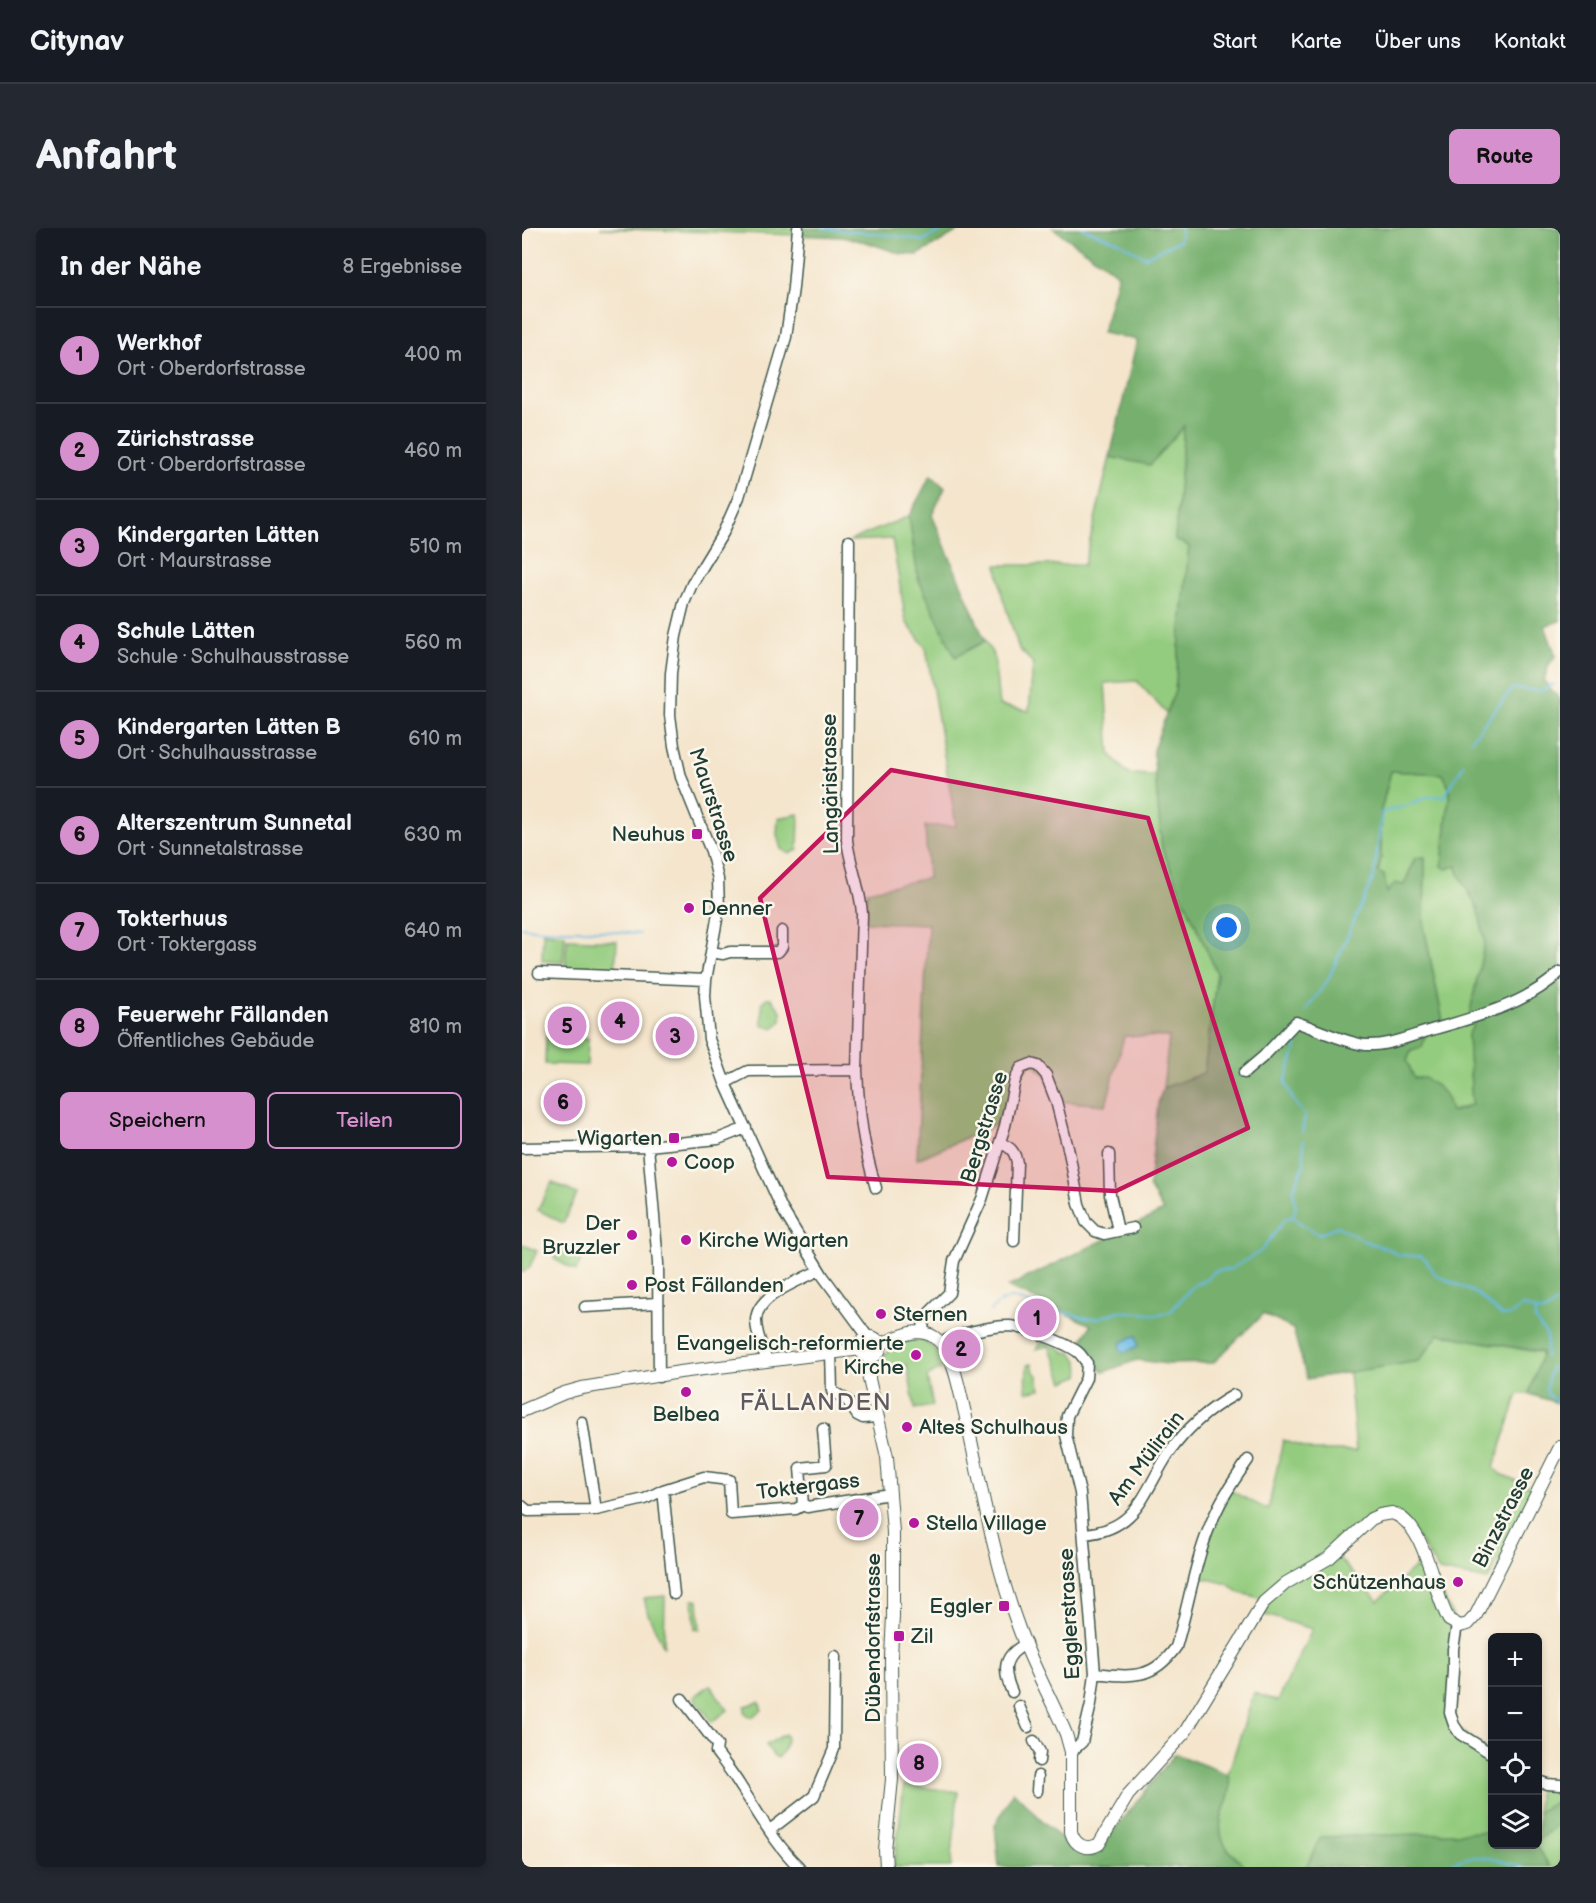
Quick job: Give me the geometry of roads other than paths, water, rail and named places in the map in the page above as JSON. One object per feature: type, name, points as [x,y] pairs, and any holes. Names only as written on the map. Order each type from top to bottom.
[{"type":"main road","points":[[880,1344],[912,1332],[923,1332],[941,1343],[955,1375],[1005,1587],[1026,1644],[1063,1726],[1071,1752],[1072,1836],[1079,1845],[1091,1847],[1101,1841],[1128,1795],[1185,1732],[1264,1602],[1286,1583],[1329,1558],[1366,1523],[1389,1513],[1397,1515],[1413,1531],[1421,1546],[1444,1610],[1449,1620],[1457,1625]]},
{"type":"main road","points":[[522,1411],[574,1390],[680,1372],[831,1352],[865,1353],[879,1352],[880,1344],[876,1338],[868,1337],[861,1343],[865,1353]]},
{"type":"main road","name":"Dübendorfstrasse","points":[[865,1353],[887,1457],[894,1585],[891,1657],[892,1779],[885,1850],[886,1867]]},
{"type":"main road","name":"Binzstrasse","points":[[1457,1625],[1468,1624],[1476,1615],[1560,1447]]},
{"type":"main road","name":"Dübendorfstrasse","points":[[879,1867],[885,1850]]},
{"type":"street","name":"Maurstrasse","points":[[798,228],[789,318],[760,432],[732,515],[692,584],[684,603],[676,636],[671,674],[670,715],[677,760],[686,790],[711,851],[718,879],[719,908],[706,980],[709,1040],[725,1083],[782,1209],[819,1270],[868,1337]]},
{"type":"street","name":"Langäristrasse","points":[[849,541],[848,840],[849,855],[861,894],[862,915],[857,1070],[862,1135],[876,1188]]},
{"type":"street","points":[[711,952],[723,954],[778,952],[782,947],[782,931]]},
{"type":"street","points":[[1244,1073],[1264,1056],[1296,1022],[1364,1045],[1386,1044],[1462,1021],[1514,1002],[1552,980],[1560,972]]},
{"type":"street","points":[[539,973],[706,980]]},
{"type":"street","name":"Bergstrasse","points":[[923,1332],[924,1318],[949,1293],[954,1261],[982,1198],[1000,1143],[1017,1073],[1026,1065],[1038,1066],[1046,1075],[1056,1101],[1079,1204],[1086,1222],[1095,1231],[1104,1234],[1118,1231]]},
{"type":"street","points":[[725,1083],[748,1071],[857,1070]]},
{"type":"street","points":[[522,1148],[648,1146],[718,1139],[746,1128]]},
{"type":"street","points":[[1000,1143],[1010,1148],[1016,1155],[1014,1241]]},
{"type":"street","points":[[648,1146],[658,1263],[659,1377]]},
{"type":"street","points":[[1109,1154],[1110,1195],[1118,1231],[1132,1228]]},
{"type":"street","points":[[767,1361],[756,1321],[760,1309],[778,1291],[819,1270]]},
{"type":"street","points":[[585,1307],[658,1303]]},
{"type":"street","name":"Egglerstrasse","points":[[941,1343],[949,1338],[965,1334],[1010,1326],[1037,1334],[1079,1353],[1087,1363],[1086,1378],[1069,1409],[1066,1425],[1068,1445],[1080,1492],[1095,1674],[1082,1742],[1071,1752]]},
{"type":"street","points":[[831,1352],[832,1391],[847,1400],[857,1414],[863,1418],[878,1417]]},
{"type":"street","name":"Am Mülirain","points":[[1084,1534],[1115,1527],[1133,1514],[1169,1453],[1184,1435],[1211,1409],[1234,1395]]},
{"type":"street","points":[[582,1422],[596,1510]]},
{"type":"street","points":[[803,1505],[800,1468],[826,1465],[823,1429]]},
{"type":"street","points":[[1095,1674],[1136,1676],[1153,1670],[1168,1658],[1176,1647],[1216,1510],[1248,1460]]},
{"type":"street","name":"Toktergass","points":[[663,1490],[704,1477],[729,1480],[731,1514],[796,1509],[803,1505],[807,1507],[890,1494]]},
{"type":"street","points":[[522,1506],[528,1512],[596,1510],[645,1499],[663,1490],[674,1594]]},
{"type":"street","points":[[1457,1625],[1453,1649],[1450,1713],[1460,1734],[1488,1752]]},
{"type":"street","points":[[1012,1692],[1006,1679],[1007,1662],[1013,1651],[1026,1644]]},
{"type":"street","points":[[770,1830],[814,1796],[834,1749],[835,1656]]},
{"type":"street","points":[[682,1699],[717,1745],[716,1752],[770,1830],[799,1867]]},
{"type":"street","points":[[1018,1706],[1028,1727]]},
{"type":"street","points":[[1034,1741],[1040,1752],[1039,1761]]},
{"type":"street","points":[[1037,1791],[1038,1776]]},
{"type":"street","points":[[1542,1782],[1560,1785]]},
{"type":"water","points":[[1137,1336],[1138,1346],[1126,1352],[1120,1350],[1121,1343]]},
{"type":"waterway","points":[[823,228],[922,241],[946,228]]},
{"type":"waterway","points":[[1082,228],[1119,242],[1145,257],[1179,241],[1181,228]]},
{"type":"waterway","points":[[1471,740],[1513,688],[1541,691],[1554,684]]},
{"type":"waterway","points":[[1306,1010],[1328,980],[1374,876],[1382,812],[1403,807],[1430,796],[1444,797],[1464,764]]},
{"type":"waterway","points":[[522,927],[539,930],[591,930],[640,934]]},
{"type":"waterway","points":[[1297,1037],[1296,1049],[1285,1082],[1295,1103],[1305,1116],[1302,1132]]},
{"type":"waterway","points":[[1293,1217],[1296,1207],[1293,1191],[1304,1164],[1303,1140]]},
{"type":"waterway","points":[[1293,1217],[1302,1225],[1320,1234],[1337,1226],[1364,1241],[1391,1250],[1397,1255],[1420,1256],[1425,1259],[1436,1275],[1477,1294],[1502,1316],[1511,1315],[1523,1306],[1539,1312],[1547,1311],[1560,1299]]},
{"type":"waterway","points":[[990,1311],[1000,1302],[1011,1298],[1086,1318],[1099,1318],[1119,1311],[1160,1315],[1171,1311],[1193,1286],[1208,1278],[1215,1271],[1231,1269],[1261,1251],[1286,1218],[1293,1217]]},
{"type":"waterway","points":[[1535,1313],[1535,1320],[1547,1336],[1546,1357]]},
{"type":"waterway","points":[[1551,1366],[1546,1388],[1548,1395],[1560,1405]]},
{"type":"waterway","points":[[1446,1867],[1465,1858],[1475,1857],[1494,1859],[1523,1867]]},
{"type":"place","name":"Neuhus","points":[[697,834]]},
{"type":"place","name":"Denner","points":[[689,908]]},
{"type":"place","name":"Schule Lätten","points":[[620,1021]]},
{"type":"place","name":"Kindergarten Lätten B","points":[[567,1026]]},
{"type":"place","name":"Kindergarten Lätten","points":[[675,1036]]},
{"type":"place","name":"Alterszentrum Sunnetal","points":[[563,1102]]},
{"type":"place","name":"Wigarten","points":[[674,1138]]},
{"type":"place","name":"Coop","points":[[672,1162]]},
{"type":"place","name":"Der Bruzzler","points":[[632,1235]]},
{"type":"place","name":"Kirche Wigarten","points":[[686,1240]]},
{"type":"place","name":"Post Fällanden","points":[[632,1285]]},
{"type":"place","name":"Sternen","points":[[881,1314]]},
{"type":"place","name":"Werkhof","points":[[1037,1318]]},
{"type":"place","name":"Zürichstrasse","points":[[961,1349]]},
{"type":"place","name":"Evangelisch-reformierte Kirche","points":[[916,1355]]},
{"type":"place","name":"Belbea","points":[[686,1392]]},
{"type":"place","name":"Altes Schulhaus","points":[[907,1427]]},
{"type":"place","name":"Tokterhuus","points":[[859,1518]]},
{"type":"place","name":"Stella Village","points":[[914,1523]]},
{"type":"place","name":"Schützenhaus","points":[[1458,1582]]},
{"type":"place","name":"Eggler","points":[[1004,1606]]},
{"type":"place","name":"Zil","points":[[899,1636]]},
{"type":"place","name":"Feuerwehr Fällanden","points":[[919,1763]]},
{"type":"district","name":"FÄLLANDEN","points":[[816,1402]]}]
